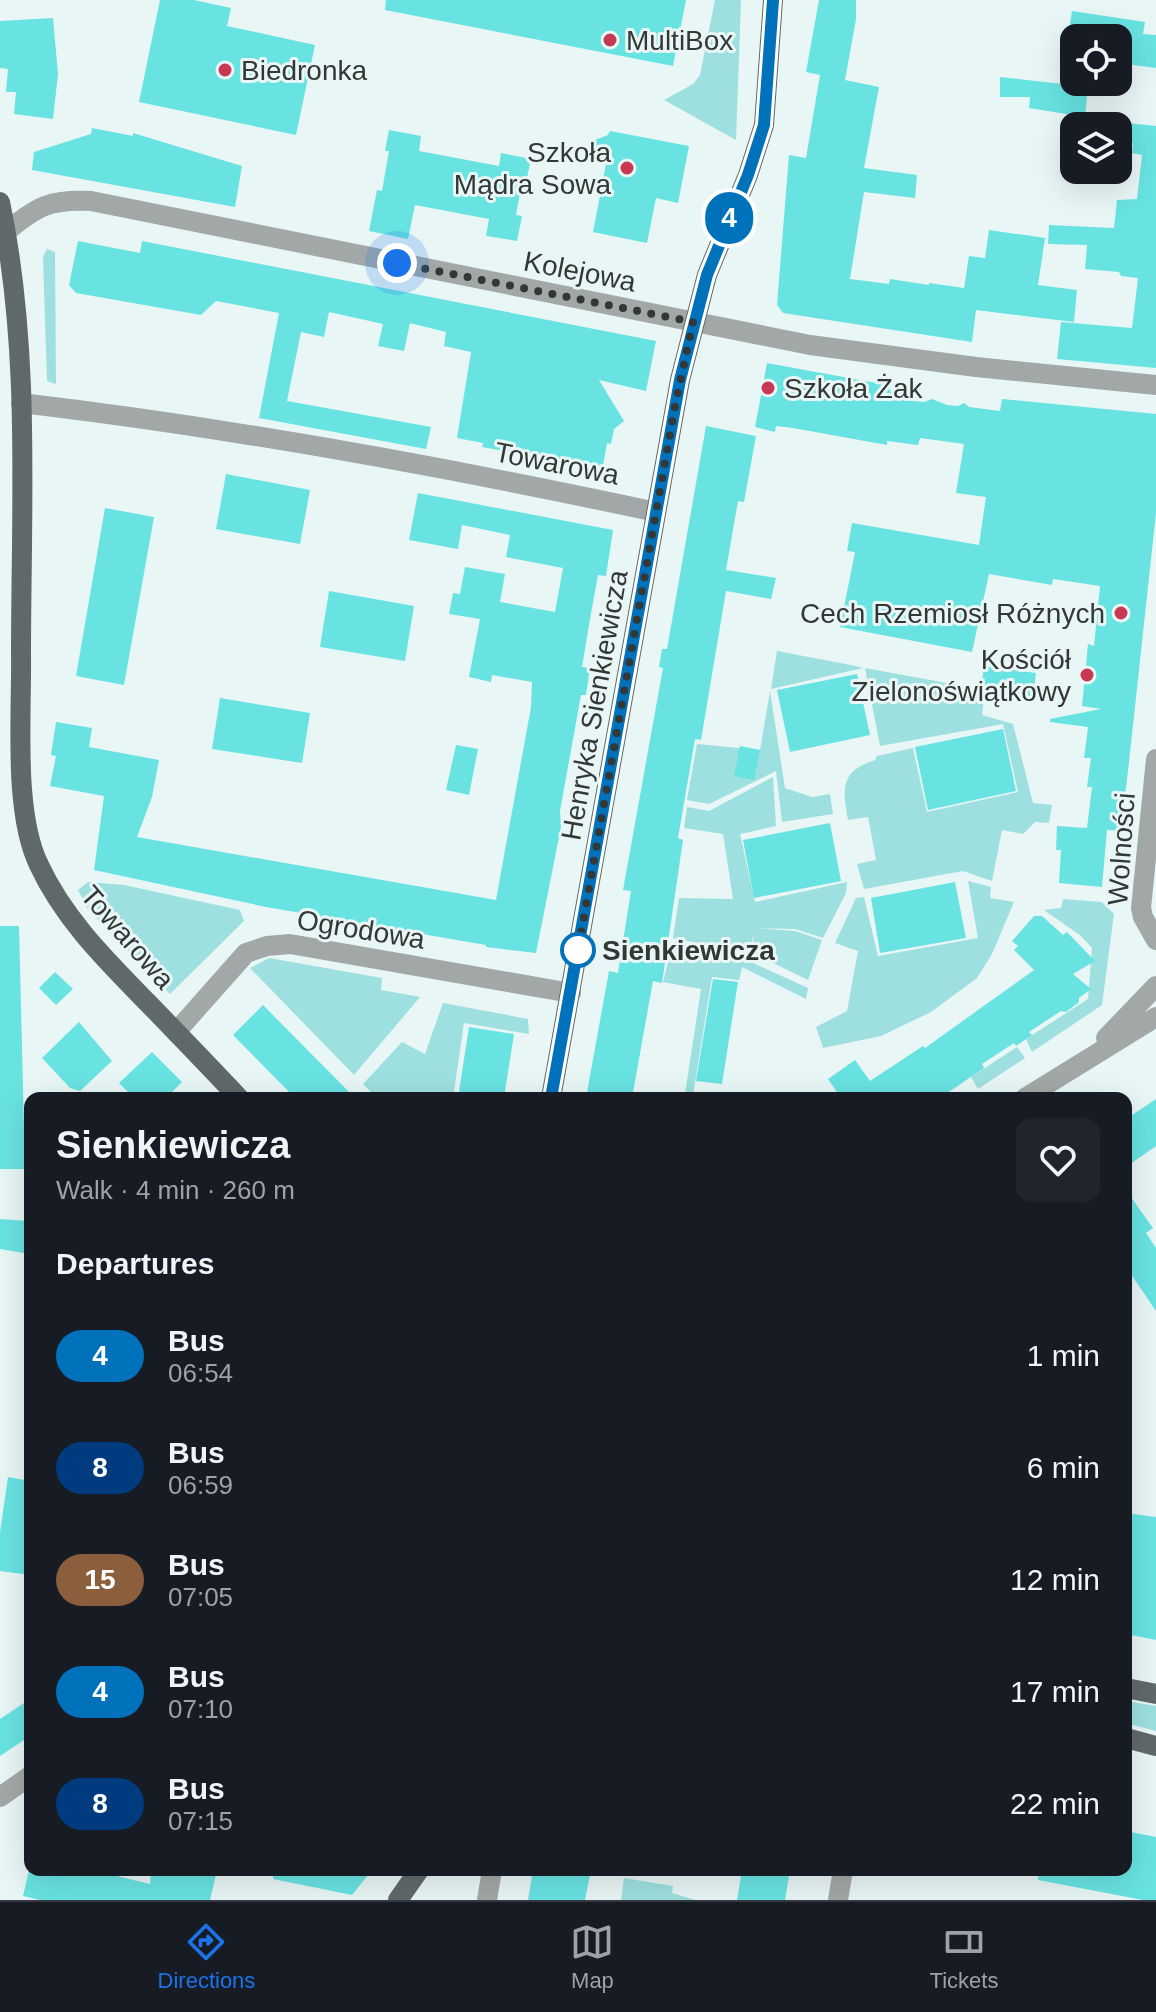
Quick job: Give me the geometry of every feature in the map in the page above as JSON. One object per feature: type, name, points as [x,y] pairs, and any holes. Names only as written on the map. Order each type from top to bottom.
[{"type":"main road","name":"Henryka Sienkiewicza","points":[[552,1092],[693,322],[707,275],[748,175],[764,125],[773,0]]},
{"type":"main road","name":"Towarowa","points":[[0,202],[14,294],[21,403],[22,738],[26,827],[38,864],[64,910],[95,949],[233,1092]]},
{"type":"main road","points":[[1132,1689],[1156,1694]]},
{"type":"main road","points":[[1132,1740],[1156,1746]]},
{"type":"main road","points":[[398,1900],[415,1876]]},
{"type":"street","name":"Kolejowa","points":[[6,232],[27,214],[47,203],[91,201],[810,345],[976,367],[1156,385]]},
{"type":"street","name":"Towarowa","points":[[21,403],[195,427],[437,468],[656,512]]},
{"type":"street","name":"Wolności","points":[[1156,759],[1141,908],[1156,940]]},
{"type":"street","name":"Ogrodowa","points":[[176,1032],[246,953],[267,946],[290,944],[571,993]]},
{"type":"street","points":[[1079,1062],[1156,986]]},
{"type":"street","points":[[1034,1092],[1156,1017]]},
{"type":"street","points":[[0,1797],[24,1780]]},
{"type":"street","points":[[487,1900],[491,1876]]},
{"type":"street","points":[[838,1900],[842,1876]]},
{"type":"shaded area","points":[[715,0],[741,0],[736,140],[664,100],[693,84],[700,75]]},
{"type":"shaded area","points":[[47,249],[55,252],[56,384],[47,381],[43,257]]},
{"type":"shaded area","points":[[777,651],[856,666],[863,668],[771,689]]},
{"type":"shaded area","points":[[865,668],[985,690],[982,715],[1013,724],[1033,803],[1052,805],[1049,823],[1035,822],[1023,834],[1002,830],[992,881],[963,871],[864,889],[857,864],[876,860],[868,817],[848,820],[846,782],[856,769],[877,756],[913,748],[927,812],[1018,792],[1003,724],[880,746]]},
{"type":"shaded area","points":[[770,691],[785,788],[812,797],[830,794],[833,814],[782,822],[776,771],[709,804],[687,800],[697,744],[760,750]]},
{"type":"shaded area","points":[[773,777],[776,826],[740,834],[755,902],[847,882],[846,893],[823,938],[795,929],[756,928],[795,931],[822,940],[808,980],[751,952],[755,932],[748,953],[673,938],[679,898],[733,899],[723,834],[684,828],[687,807],[709,811]]},
{"type":"shaded area","points":[[968,881],[991,887],[990,898],[1014,902],[992,954],[977,978],[931,1012],[881,1036],[823,1048],[816,1027],[847,1011],[858,951],[835,943],[856,898],[864,897],[878,956],[978,938]]},
{"type":"shaded area","points":[[88,882],[124,885],[240,910],[244,921],[170,994],[88,909],[78,890]]},
{"type":"shaded area","points":[[1063,899],[1102,902],[1114,914],[1102,1005],[1032,1052],[1026,1039],[1088,999],[1092,948],[1081,936],[1044,910],[1061,908]]},
{"type":"shaded area","points":[[672,946],[742,958],[808,988],[806,999],[742,967],[739,980],[712,977],[693,1092],[685,1092],[701,989],[663,982]]},
{"type":"shaded area","points":[[269,958],[382,978],[381,990],[420,997],[354,1075],[250,968]]},
{"type":"shaded area","points":[[443,1003],[528,1019],[529,1034],[464,1023],[454,1092],[371,1092],[363,1084],[402,1042],[425,1054]]},
{"type":"shaded area","points":[[1017,1047],[1025,1058],[978,1089],[971,1077]]},
{"type":"shaded area","points":[[1132,1702],[1156,1706],[1156,1731],[1132,1725]]},
{"type":"shaded area","points":[[624,1878],[673,1886],[672,1893],[696,1900],[621,1900]]},
{"type":"building","points":[[160,0],[194,0],[231,8],[227,26],[315,45],[296,135],[139,102]]},
{"type":"building","name":"MultiBox","points":[[386,0],[686,0],[673,66],[385,10]]},
{"type":"building","points":[[819,0],[856,0],[856,19],[845,80],[879,87],[864,168],[917,175],[915,198],[864,192],[850,279],[889,284],[890,279],[964,288],[969,256],[985,258],[989,230],[1045,238],[1038,285],[1077,290],[1074,322],[976,310],[972,342],[783,313],[777,305],[789,155],[806,158],[820,75],[806,72]]},
{"type":"building","points":[[1072,11],[1145,22],[1143,34],[1156,35],[1156,68],[1132,65],[1132,24],[1070,24]]},
{"type":"building","points":[[53,18],[58,74],[53,119],[14,114],[16,92],[6,92],[8,69],[0,68],[0,21]]},
{"type":"building","points":[[1000,77],[1060,84],[1060,96],[1087,96],[1086,112],[1060,113],[1029,108],[1030,97],[1000,97]]},
{"type":"building","points":[[1132,123],[1156,126],[1156,368],[1057,359],[1061,322],[1132,328],[1138,278],[1121,276],[1119,272],[1085,269],[1087,245],[1048,244],[1049,225],[1114,228],[1117,200],[1137,199],[1142,155],[1132,153]]},
{"type":"building","points":[[92,128],[133,136],[133,133],[242,166],[235,207],[32,170],[34,152],[91,134]]},
{"type":"building","points":[[389,130],[421,136],[419,151],[499,166],[501,153],[531,159],[527,178],[523,177],[516,215],[522,216],[517,241],[486,236],[489,219],[415,205],[408,239],[369,231],[377,190],[382,191]]},
{"type":"building","points":[[610,131],[689,146],[678,203],[656,198],[647,243],[593,232],[606,164],[591,161],[595,140],[608,135]]},
{"type":"building","points":[[78,241],[140,253],[142,241],[656,341],[646,391],[599,380],[624,421],[614,429],[611,444],[607,443],[603,466],[582,462],[581,465],[482,447],[483,443],[457,438],[471,352],[444,346],[446,332],[410,323],[404,351],[378,346],[383,324],[329,312],[324,337],[301,332],[287,401],[431,427],[426,449],[259,418],[279,313],[216,301],[201,315],[76,293],[69,285]]},
{"type":"building","points":[[767,363],[887,385],[895,399],[924,402],[932,399],[947,405],[964,403],[969,407],[1000,411],[1002,399],[1156,414],[1156,513],[1129,762],[1121,831],[1107,830],[1102,887],[1059,883],[1061,850],[1056,850],[1057,826],[1087,828],[1092,787],[1087,787],[1091,758],[1084,758],[1088,727],[1050,722],[1050,719],[1101,709],[1082,706],[1088,644],[1094,646],[1100,586],[1053,579],[1052,585],[989,574],[972,652],[840,627],[855,552],[847,551],[852,523],[979,545],[986,497],[956,493],[964,444],[920,438],[918,445],[887,441],[887,445],[793,428],[776,426],[775,432],[755,427]]},
{"type":"building","points":[[706,426],[756,436],[744,502],[738,501],[726,570],[776,578],[771,599],[726,591],[701,740],[695,739],[678,838],[683,840],[662,983],[653,981],[633,1092],[587,1092],[609,971],[618,973],[631,891],[623,890],[663,668],[659,667],[662,649],[667,649]]},
{"type":"building","points":[[226,474],[310,490],[300,544],[216,529]]},
{"type":"building","points":[[418,493],[613,530],[606,576],[598,575],[582,667],[590,668],[586,695],[581,695],[560,811],[561,827],[536,953],[486,947],[266,907],[94,870],[104,796],[50,786],[56,756],[51,755],[56,722],[92,728],[89,747],[159,760],[152,797],[137,837],[496,900],[531,707],[532,682],[492,675],[491,682],[469,677],[480,619],[449,614],[453,593],[460,594],[465,567],[505,574],[500,602],[555,612],[563,568],[506,557],[510,535],[462,525],[458,549],[409,540]]},
{"type":"building","points":[[105,508],[154,517],[124,685],[76,676]]},
{"type":"building","points":[[329,591],[414,606],[405,661],[320,647]]},
{"type":"building","points":[[984,666],[1036,673],[1033,698],[981,691]]},
{"type":"building","points":[[857,674],[870,735],[790,752],[777,690]]},
{"type":"building","points":[[220,698],[310,713],[302,763],[212,749]]},
{"type":"building","points":[[1003,729],[1016,791],[928,810],[915,747]]},
{"type":"building","points":[[456,745],[478,749],[469,795],[446,790]]},
{"type":"building","points":[[740,746],[760,750],[754,780],[734,776]]},
{"type":"building","points":[[830,823],[841,881],[754,898],[743,840]]},
{"type":"building","points":[[955,882],[966,938],[880,953],[871,898]]},
{"type":"building","points":[[1034,916],[1042,916],[1063,935],[1067,932],[1095,961],[1073,974],[1091,989],[1066,1012],[1061,1011],[1029,1032],[1032,1035],[1016,1046],[1014,1043],[982,1064],[984,1068],[949,1092],[837,1092],[828,1079],[855,1060],[870,1081],[923,1046],[925,1048],[1034,970],[1014,950],[1018,946],[1012,941]]},
{"type":"building","points":[[0,926],[19,926],[24,1169],[0,1169]]},
{"type":"building","points":[[55,972],[73,989],[56,1005],[39,988]]},
{"type":"building","points":[[713,979],[738,982],[722,1084],[696,1081]]},
{"type":"building","points":[[263,1005],[349,1092],[289,1092],[233,1035]]},
{"type":"building","points":[[79,1022],[112,1061],[80,1091],[70,1088],[42,1058]]},
{"type":"building","points":[[469,1027],[514,1034],[505,1092],[459,1092]]},
{"type":"building","points":[[152,1052],[182,1082],[172,1092],[128,1092],[119,1083]]},
{"type":"building","points":[[1156,1099],[1156,1146],[1132,1163],[1132,1115]]},
{"type":"building","points":[[1132,1198],[1153,1228],[1146,1233],[1156,1248],[1156,1311],[1132,1276]]},
{"type":"building","points":[[0,1219],[24,1221],[24,1253],[0,1249]]},
{"type":"building","points":[[8,1477],[24,1480],[24,1574],[0,1571],[0,1532]]},
{"type":"building","points":[[1132,1514],[1156,1517],[1156,1640],[1132,1635]]},
{"type":"building","points":[[24,1703],[24,1740],[0,1756],[0,1719]]},
{"type":"building","points":[[1132,1832],[1156,1837],[1156,1900],[1038,1880],[1038,1876],[1132,1876]]},
{"type":"building","points":[[28,1876],[117,1876],[150,1884],[151,1876],[216,1876],[210,1900],[40,1900],[23,1896]]},
{"type":"building","points":[[273,1876],[367,1876],[352,1895],[273,1879]]},
{"type":"building","points":[[532,1876],[590,1876],[585,1900],[528,1900]]},
{"type":"building","points":[[741,1876],[789,1876],[785,1900],[737,1900]]},
{"type":"bus line","name":"4","points":[[552,1092],[680,380],[707,275],[748,175],[764,125],[773,0]]},
{"type":"place","name":"MultiBox","points":[[610,40]]},
{"type":"place","name":"Biedronka","points":[[225,70]]},
{"type":"place","name":"Szkoła Mądra Sowa","points":[[627,168]]},
{"type":"place","name":"Szkoła Żak","points":[[768,388]]},
{"type":"place","name":"Cech Rzemiosł Różnych","points":[[1121,613]]},
{"type":"place","name":"Kościół Zielonoświątkowy","points":[[1087,675]]},
{"type":"place","name":"Sienkiewicza","points":[[578,950]]},
{"type":"route","points":[[397,263],[693,322],[675,406],[578,950]]}]
